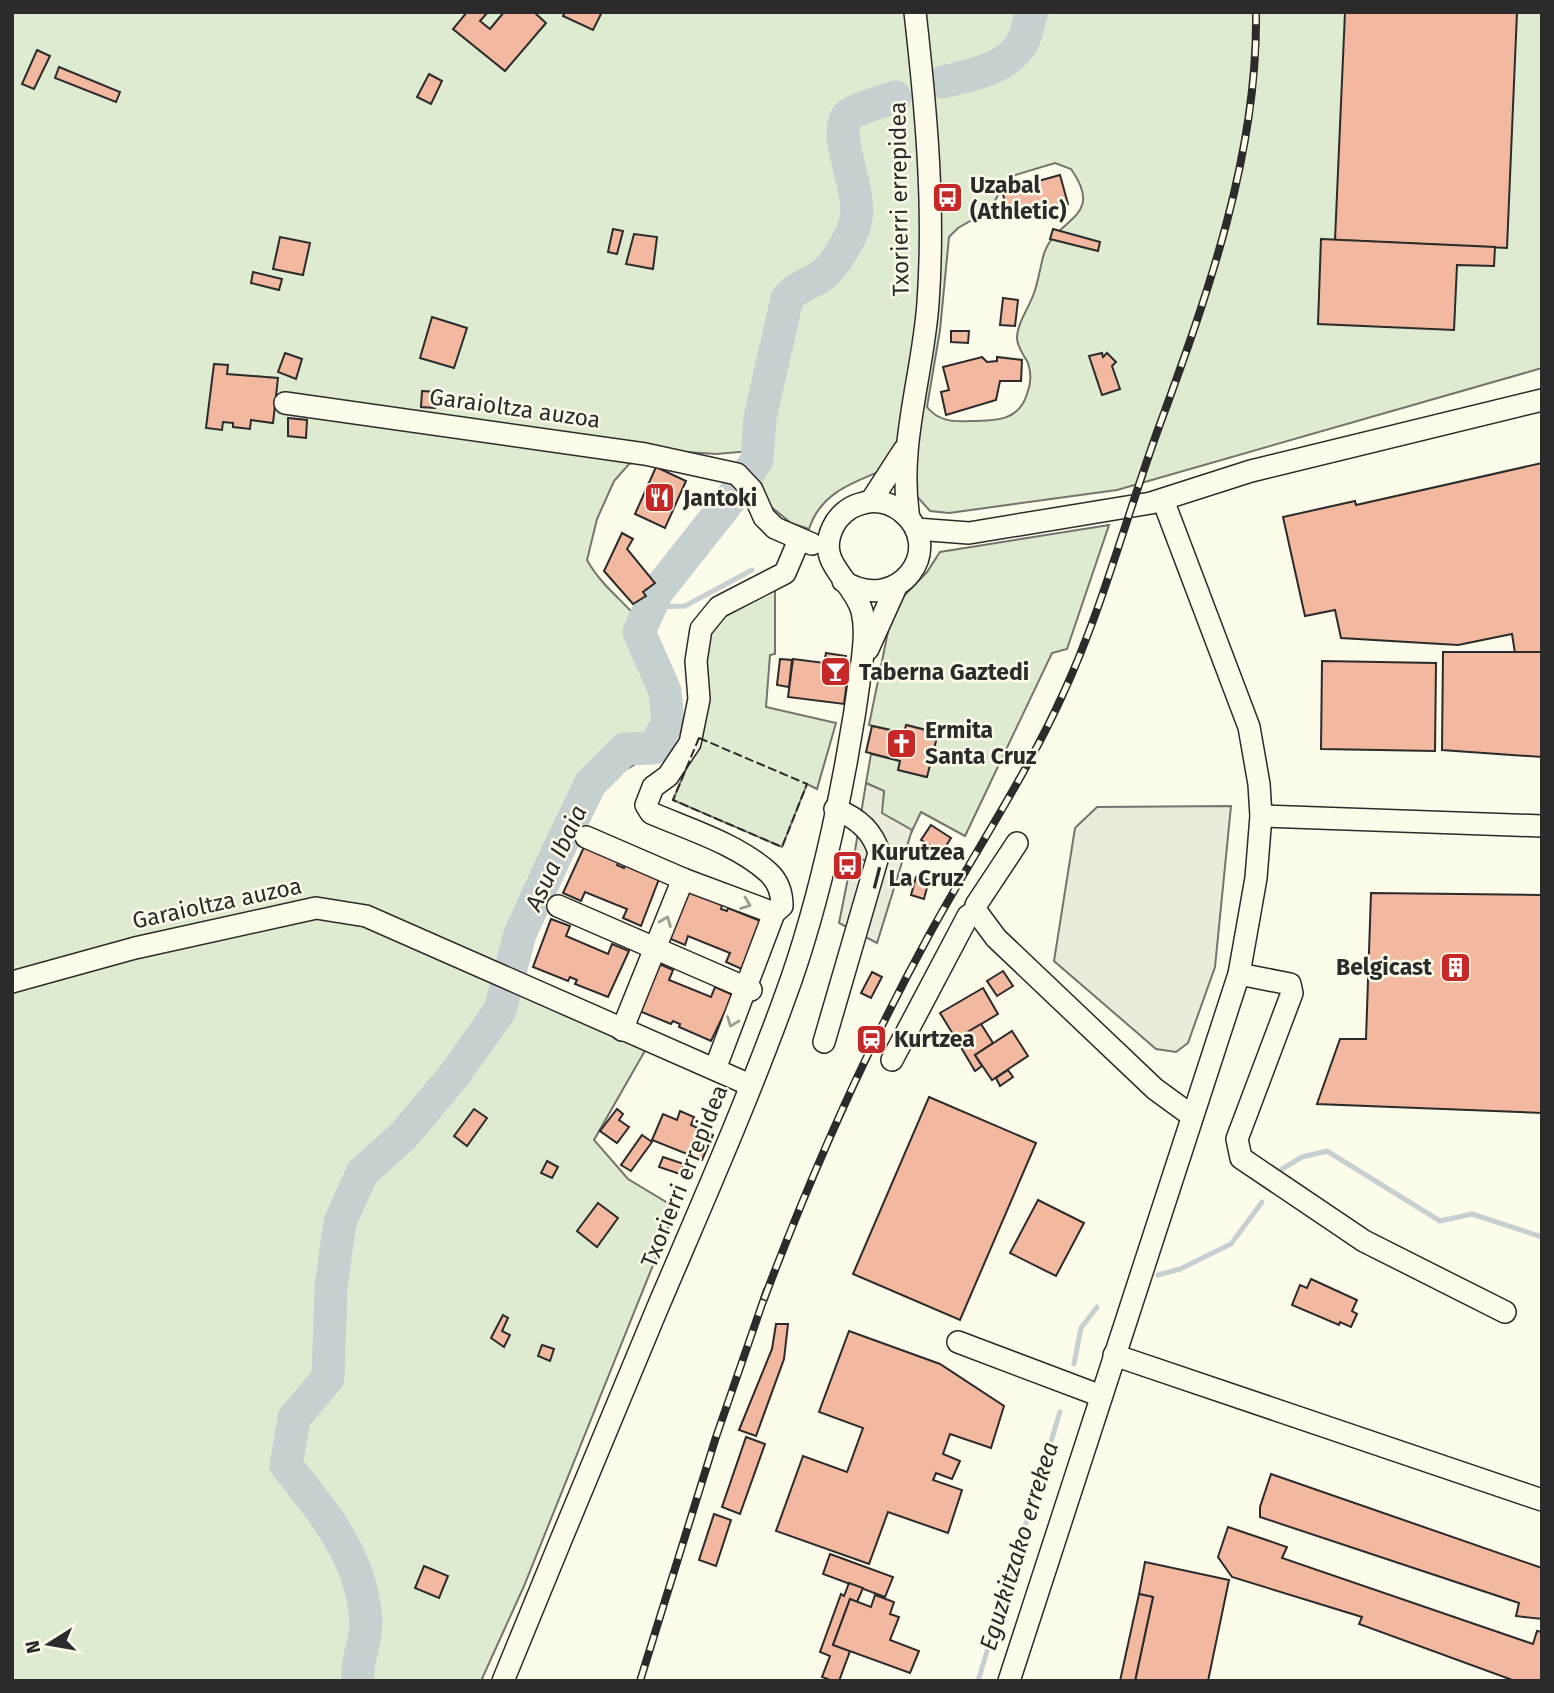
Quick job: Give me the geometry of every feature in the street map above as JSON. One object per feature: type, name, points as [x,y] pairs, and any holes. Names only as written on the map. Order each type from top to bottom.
[{"type":"street","name":"Txorierri errepidea","points":[[860,674],[869,644],[896,587],[914,568],[918,555],[904,466],[925,337],[930,253],[930,187],[917,34],[912,12]]},
{"type":"street","points":[[918,555],[969,533],[1163,500],[1277,464],[1542,400]]},
{"type":"street","name":"Garaioltza auzoa","points":[[285,403],[645,454],[737,474],[752,490],[764,516],[775,528],[799,540]]},
{"type":"street","name":"Txorierri errepidea","points":[[503,1681],[786,994],[811,913],[835,809],[864,639],[861,608],[834,570],[827,549],[833,525],[843,513],[856,505],[871,501],[903,453],[911,425]]},
{"type":"street","points":[[1009,1681],[1239,974],[1256,878],[1261,816],[1249,727],[1163,500]]},
{"type":"street","points":[[871,501],[886,503],[912,524],[969,533]]},
{"type":"street","points":[[715,1069],[748,989],[774,913],[782,906],[782,893],[768,872],[735,852],[651,813],[646,805],[653,787],[668,776],[690,743],[699,699],[696,661],[701,629],[719,607],[785,573],[799,540],[827,549]]},
{"type":"street","points":[[843,581],[869,593],[896,587]]},
{"type":"street","points":[[824,1042],[879,853],[875,840],[867,830],[851,815],[835,809]]},
{"type":"street","points":[[1261,816],[1542,826]]},
{"type":"street","points":[[586,837],[683,879],[774,913]]},
{"type":"street","points":[[1017,843],[976,905],[976,911],[996,937],[1155,1089],[1192,1116]]},
{"type":"street","points":[[622,1030],[683,879]]},
{"type":"street","points":[[558,906],[748,989]]},
{"type":"street","name":"Garaioltza auzoa","points":[[12,982],[135,948],[316,908],[366,916],[750,1084]]},
{"type":"street","points":[[892,1060],[968,916],[976,911]]},
{"type":"street","points":[[1239,974],[1290,984],[1292,993],[1237,1139],[1241,1158],[1364,1241],[1505,1312]]},
{"type":"street","points":[[958,1342],[1101,1396]]},
{"type":"street","points":[[1114,1355],[1542,1500]]},
{"type":"green space","points":[[12,12],[1542,12],[1542,368],[1117,490],[949,513],[930,511],[891,467],[853,483],[831,496],[822,505],[809,529],[791,523],[770,506],[756,471],[762,450],[716,454],[671,451],[629,464],[614,481],[597,519],[587,560],[604,584],[635,615],[652,638],[664,666],[666,710],[656,738],[639,761],[597,783],[572,813],[538,899],[512,984],[646,1049],[594,1140],[628,1179],[676,1208],[524,1586],[481,1681],[12,1681]],"holes":[[[1055,163],[1071,169],[1081,186],[1081,209],[1049,244],[1034,293],[1018,332],[1018,345],[1028,363],[1030,374],[1023,403],[1012,414],[997,420],[958,421],[946,420],[936,415],[927,407],[940,330],[949,237],[958,228],[991,209],[1003,185],[1012,176]]]},
{"type":"green space","points":[[1109,525],[1067,649],[1052,653],[965,836],[921,812],[911,833],[881,813],[884,791],[866,783],[871,754],[900,761],[899,770],[926,777],[937,733],[907,725],[904,733],[869,725],[893,607],[927,572],[940,552]]},
{"type":"green space","points":[[775,589],[775,654],[770,655],[766,707],[836,723],[817,789],[807,784],[782,847],[673,800],[699,738],[703,646],[724,615]]},
{"type":"shaded area","points":[[866,783],[884,791],[882,813],[912,830],[877,943],[839,923],[849,873],[863,876],[867,861],[854,857]]},
{"type":"shaded area","points":[[1231,806],[1215,967],[1188,1043],[1176,1052],[1156,1049],[1054,961],[1075,828],[1097,807]]},
{"type":"building","points":[[467,12],[488,12],[480,21],[490,29],[504,12],[534,12],[546,23],[505,71],[453,29]]},
{"type":"building","points":[[565,12],[602,12],[593,30],[563,16]]},
{"type":"building","points":[[1345,12],[1517,12],[1507,248],[1335,240]]},
{"type":"building","points":[[37,50],[50,56],[34,89],[22,84]]},
{"type":"building","points":[[59,67],[120,92],[116,102],[55,78]]},
{"type":"building","points":[[429,74],[442,81],[431,104],[417,97]]},
{"type":"building","points":[[1060,175],[1068,204],[1010,220],[1002,191]]},
{"type":"building","points":[[613,229],[623,231],[617,254],[608,252]]},
{"type":"building","points":[[1053,229],[1100,242],[1098,251],[1050,239]]},
{"type":"building","points":[[634,234],[657,237],[653,269],[626,264]]},
{"type":"building","points":[[280,237],[310,243],[303,275],[273,269]]},
{"type":"building","points":[[1321,239],[1495,247],[1494,266],[1457,265],[1454,330],[1318,324]]},
{"type":"building","points":[[253,272],[282,279],[279,290],[251,283]]},
{"type":"building","points":[[1003,298],[1018,300],[1015,326],[1000,325]]},
{"type":"building","points":[[432,317],[467,328],[454,368],[420,358]]},
{"type":"building","points":[[951,331],[969,331],[968,343],[951,342]]},
{"type":"building","points":[[285,353],[302,359],[296,379],[278,372]]},
{"type":"building","points":[[1102,353],[1103,357],[1107,353],[1116,362],[1112,366],[1120,389],[1102,395],[1089,356]]},
{"type":"building","points":[[982,357],[987,362],[997,361],[997,357],[1022,360],[1021,381],[1000,381],[996,400],[946,415],[941,392],[949,390],[943,367]]},
{"type":"building","points":[[214,364],[228,365],[227,374],[278,378],[273,423],[251,420],[250,429],[233,427],[233,423],[223,422],[222,430],[206,428]]},
{"type":"building","points":[[422,391],[437,392],[435,408],[421,407]]},
{"type":"building","points":[[288,418],[307,420],[306,438],[288,436]]},
{"type":"building","points":[[1542,463],[1542,652],[1515,653],[1512,634],[1458,645],[1341,638],[1335,610],[1305,616],[1283,517],[1355,501],[1356,505]]},
{"type":"building","name":"Jantoki","points":[[656,467],[686,481],[665,528],[635,514]]},
{"type":"building","points":[[622,533],[633,539],[627,549],[655,583],[643,592],[646,596],[633,604],[604,571]]},
{"type":"building","points":[[1443,652],[1542,652],[1542,757],[1442,750]]},
{"type":"building","points":[[826,653],[846,656],[845,665],[824,663]]},
{"type":"building","points":[[780,659],[792,660],[789,687],[777,685]]},
{"type":"building","points":[[793,659],[849,666],[844,704],[788,697]]},
{"type":"building","points":[[1322,661],[1436,663],[1435,751],[1321,749]]},
{"type":"building","name":"Ermita Santa Cruz","points":[[906,725],[938,733],[927,777],[898,770],[900,761],[866,752],[872,726],[904,733]]},
{"type":"building","points":[[931,825],[951,838],[942,852],[921,840]]},
{"type":"building","points":[[584,847],[619,862],[617,865],[624,868],[625,864],[659,879],[641,926],[623,918],[627,909],[585,892],[581,901],[563,893]]},
{"type":"building","points":[[916,877],[929,880],[924,899],[911,895]]},
{"type":"building","points":[[688,891],[722,905],[721,909],[727,911],[728,908],[763,922],[744,970],[726,962],[730,953],[688,936],[685,945],[666,937]]},
{"type":"building","name":"Belgicast","points":[[1371,893],[1542,895],[1542,1113],[1317,1104],[1340,1039],[1366,1039]]},
{"type":"building","points":[[551,919],[570,926],[566,936],[608,954],[612,944],[629,951],[608,997],[575,984],[577,980],[570,977],[568,981],[533,967]]},
{"type":"building","points":[[655,962],[673,970],[669,980],[711,997],[715,987],[733,995],[711,1041],[679,1027],[680,1024],[673,1021],[671,1024],[637,1010]]},
{"type":"building","points":[[1003,971],[1013,986],[997,996],[987,981]]},
{"type":"building","points":[[872,972],[882,977],[871,998],[861,993]]},
{"type":"building","points":[[983,988],[998,1014],[956,1039],[940,1013]]},
{"type":"building","points":[[981,1024],[993,1043],[975,1055],[982,1066],[975,1071],[956,1039]]},
{"type":"building","points":[[1012,1031],[1028,1056],[992,1080],[975,1055]]},
{"type":"building","points":[[1008,1070],[1013,1077],[1000,1086],[996,1078]]},
{"type":"building","points":[[929,1097],[1036,1143],[960,1320],[853,1274]]},
{"type":"building","points":[[474,1109],[487,1118],[467,1146],[454,1136]]},
{"type":"building","points":[[617,1109],[623,1114],[619,1120],[629,1127],[617,1143],[600,1131]]},
{"type":"building","points":[[680,1111],[694,1117],[691,1125],[713,1135],[702,1160],[652,1140],[663,1114],[677,1120]]},
{"type":"building","points":[[642,1135],[652,1142],[631,1171],[621,1165]]},
{"type":"building","points":[[663,1157],[684,1164],[680,1174],[659,1167]]},
{"type":"building","points":[[547,1161],[558,1167],[552,1178],[541,1173]]},
{"type":"building","points":[[1038,1200],[1084,1223],[1056,1276],[1010,1253]]},
{"type":"building","points":[[598,1203],[618,1218],[597,1247],[577,1231]]},
{"type":"building","points":[[1311,1279],[1357,1300],[1352,1311],[1357,1314],[1351,1327],[1340,1322],[1339,1325],[1292,1305],[1300,1285],[1307,1288]]},
{"type":"building","points":[[503,1315],[508,1318],[502,1331],[510,1335],[504,1347],[491,1338]]},
{"type":"building","points":[[776,1324],[788,1324],[784,1359],[756,1436],[739,1430],[772,1349]]},
{"type":"building","points":[[849,1331],[940,1364],[1004,1406],[991,1448],[950,1434],[943,1454],[960,1461],[952,1479],[936,1473],[933,1480],[962,1490],[948,1533],[888,1512],[869,1564],[776,1531],[803,1456],[847,1472],[863,1428],[819,1412]]},
{"type":"building","points":[[542,1345],[554,1349],[550,1361],[538,1356]]},
{"type":"building","points":[[746,1437],[765,1444],[740,1514],[722,1507]]},
{"type":"building","points":[[1271,1474],[1542,1568],[1542,1619],[1516,1616],[1519,1603],[1260,1517],[1260,1507]]},
{"type":"building","points":[[714,1514],[731,1520],[716,1566],[699,1560]]},
{"type":"building","points":[[1228,1527],[1287,1547],[1282,1558],[1533,1644],[1537,1631],[1542,1632],[1542,1681],[1515,1681],[1359,1624],[1362,1617],[1232,1577],[1218,1557]]},
{"type":"building","points":[[830,1554],[893,1577],[885,1597],[823,1574]]},
{"type":"building","points":[[1145,1562],[1229,1580],[1208,1681],[1135,1681],[1153,1597],[1139,1594]]},
{"type":"building","points":[[424,1566],[448,1576],[439,1598],[415,1588]]},
{"type":"building","points":[[849,1583],[863,1588],[857,1602],[850,1599],[833,1645],[850,1651],[839,1681],[833,1681],[822,1677],[830,1656],[820,1652],[841,1594],[844,1596]]},
{"type":"building","points":[[1139,1594],[1153,1597],[1135,1681],[1120,1681]]},
{"type":"building","points":[[875,1595],[894,1602],[890,1614],[899,1617],[890,1640],[919,1651],[910,1673],[833,1645],[850,1599],[871,1607]]},
{"type":"waterway","name":"Asua Ibaia","points":[[943,82],[989,69],[1009,57],[1024,39],[1032,12]]},
{"type":"waterway","name":"Asua Ibaia","points":[[358,1681],[366,1622],[358,1578],[327,1519],[286,1465],[294,1418],[328,1378],[331,1287],[340,1222],[362,1173],[404,1135],[455,1074],[500,1010],[520,934],[590,784],[625,749],[654,748],[668,722],[665,691],[639,632],[657,592],[732,497],[757,460],[760,418],[787,299],[830,268],[854,227],[856,199],[845,149],[844,122],[855,111],[895,97]]},
{"type":"waterway","points":[[650,607],[685,606],[752,570]]},
{"type":"waterway","name":"Eguzkitzako errekea","points":[[1282,1169],[1302,1157],[1327,1151],[1440,1221],[1472,1214],[1542,1237]]},
{"type":"waterway","name":"Eguzkitzako errekea","points":[[1158,1275],[1180,1269],[1231,1244],[1262,1202]]},
{"type":"waterway","name":"Eguzkitzako errekea","points":[[1074,1364],[1081,1328],[1097,1307]]},
{"type":"waterway","name":"Eguzkitzako errekea","points":[[978,1681],[1060,1412]]},
{"type":"railway","points":[[764,1299],[800,1207],[860,1070],[928,937],[1032,756],[1063,694],[1090,628],[1196,325],[1227,222],[1249,118],[1256,12]]},
{"type":"railway","points":[[640,1681],[716,1437],[767,1290]]},
{"type":"fence","points":[[699,738],[807,784],[782,847],[673,800],[699,738]]},
{"type":"place","name":"Uzabal (Athletic)","points":[[947,198]]},
{"type":"place","name":"Jantoki","points":[[660,498]]},
{"type":"place","name":"Taberna Gaztedi","points":[[836,672]]},
{"type":"place","name":"Ermita Santa Cruz","points":[[902,743]]},
{"type":"place","name":"Kurutzea / La Cruz","points":[[848,865]]},
{"type":"place","name":"Belgicast","points":[[1455,967]]},
{"type":"place","name":"Kurtzea","points":[[871,1039]]}]
